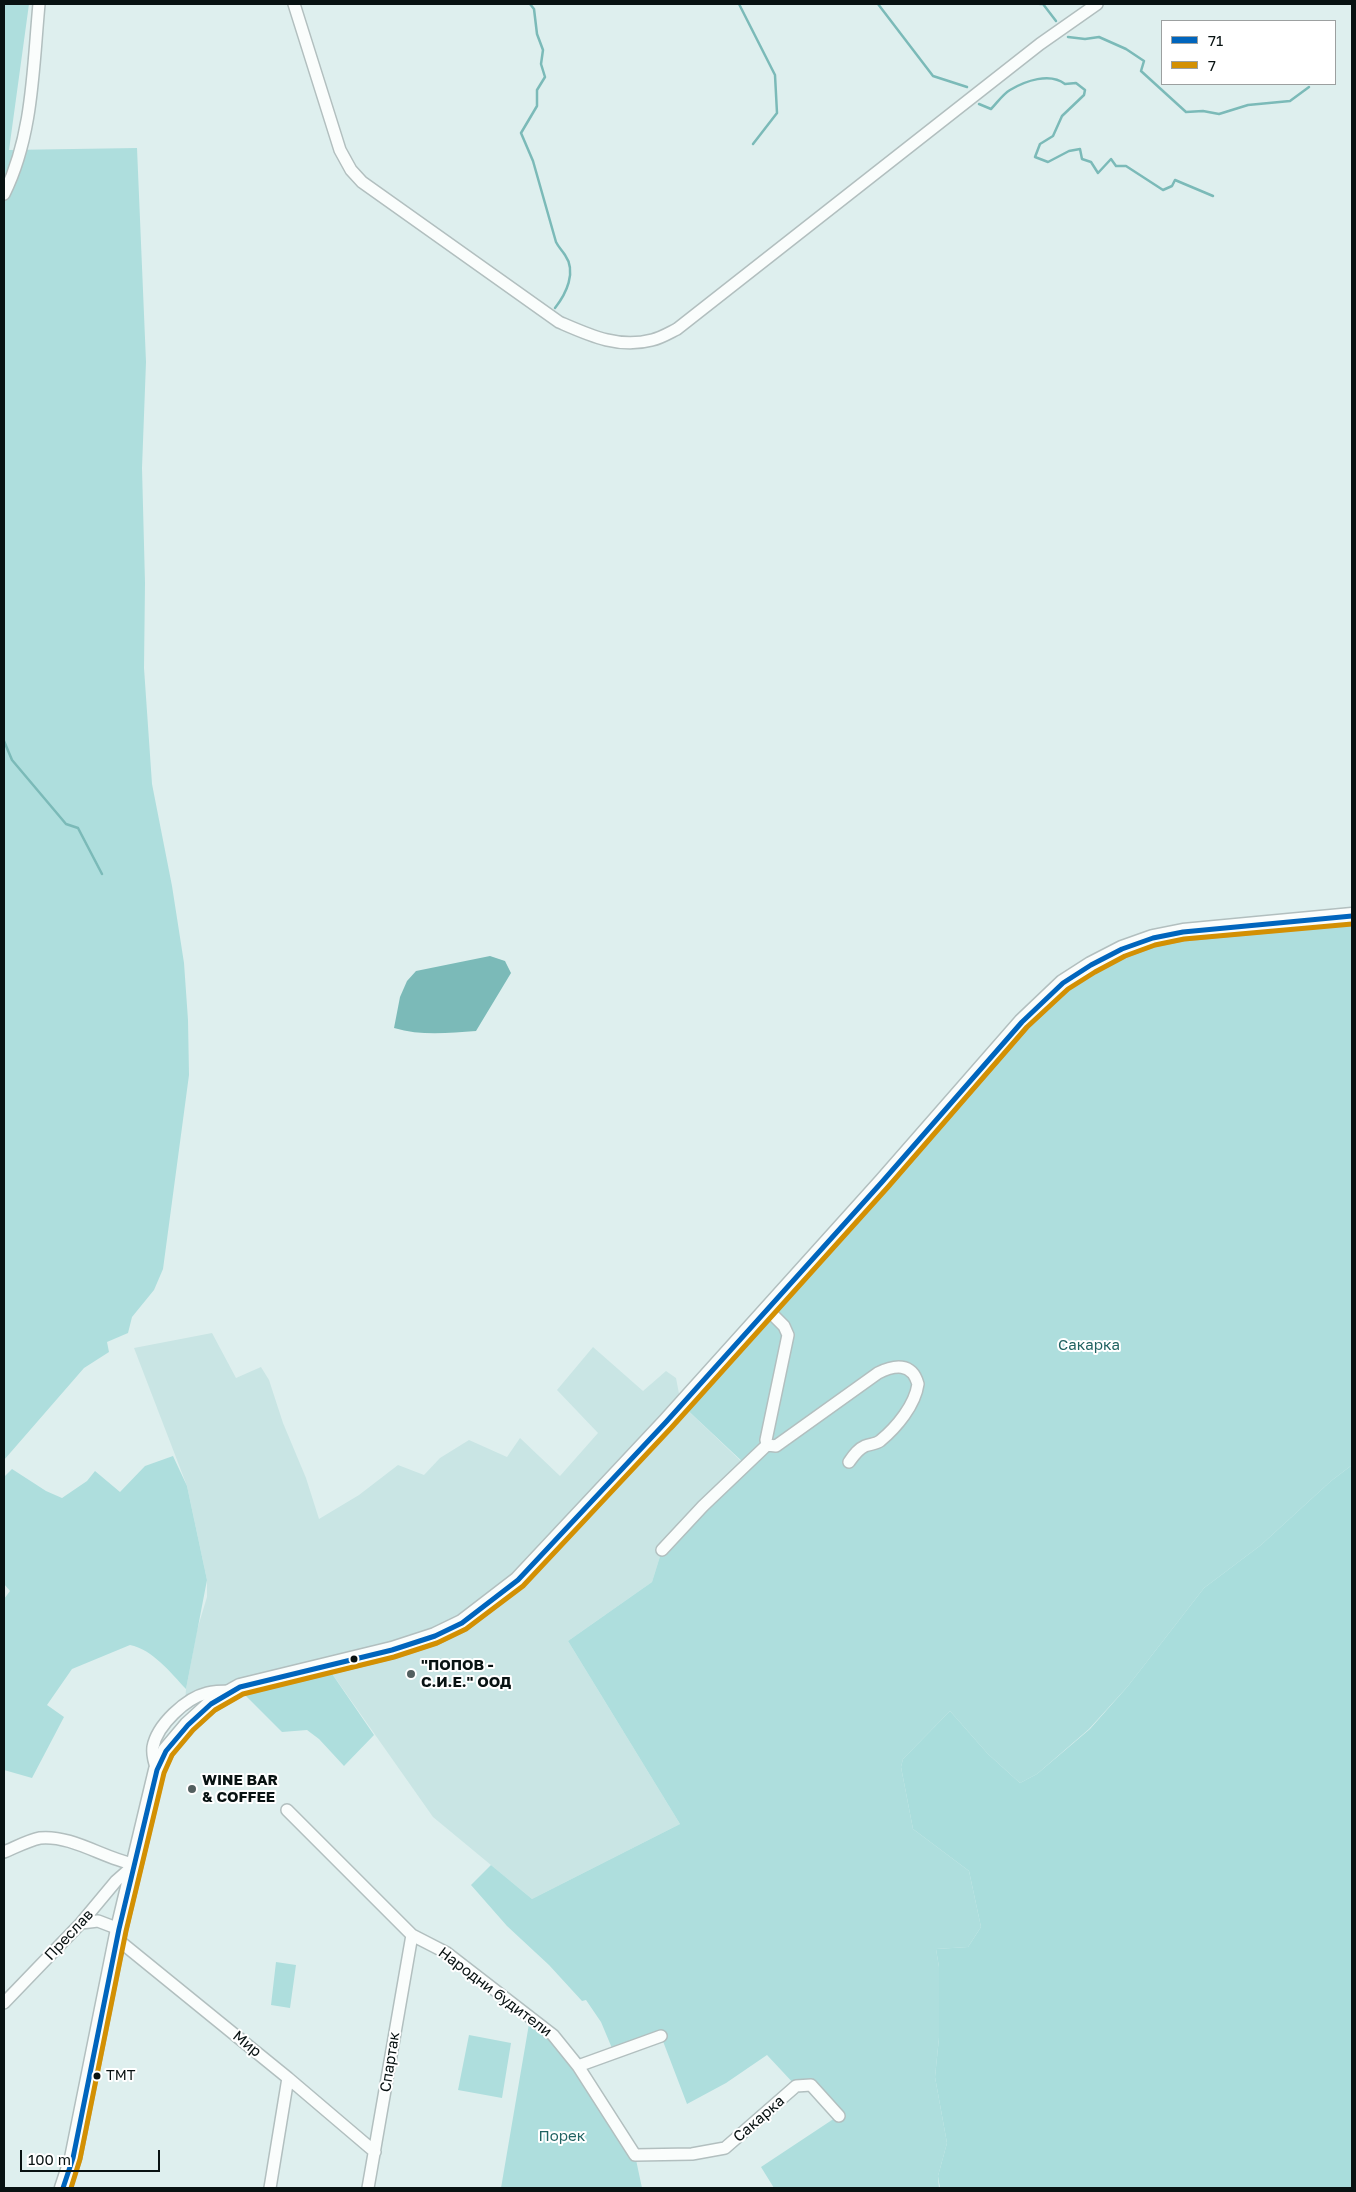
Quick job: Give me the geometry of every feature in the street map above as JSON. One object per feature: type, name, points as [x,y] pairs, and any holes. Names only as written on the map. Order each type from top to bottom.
[{"type":"main road","points":[[63,2188],[73,2158],[118,1934],[157,1770],[166,1751],[188,1724],[211,1704],[240,1687],[392,1650],[435,1636],[462,1623],[518,1580],[536,1563],[666,1422],[1022,1022],[1063,983],[1091,965],[1122,949],[1153,938],[1183,932],[1352,916]]},
{"type":"main road","points":[[150,1797],[173,1756],[199,1726],[237,1697],[268,1681]]},
{"type":"street","points":[[4,194],[20,151],[30,105],[39,4]]},
{"type":"street","points":[[294,4],[340,150],[351,170],[362,182],[559,322],[594,338],[626,344],[653,340],[677,329],[1040,44],[1097,4]]},
{"type":"street","points":[[766,1308],[784,1326],[788,1335],[766,1440],[767,1445]]},
{"type":"street","points":[[662,1550],[703,1506],[767,1445],[776,1446],[878,1373],[891,1366],[900,1366],[910,1371],[918,1384],[917,1394],[908,1410],[878,1442],[861,1448],[849,1462]]},
{"type":"street","name":"Народни будители","points":[[287,1810],[412,1935],[447,1953],[553,2035],[578,2066],[635,2155]]},
{"type":"street","points":[[4,1852],[40,1838],[88,1848],[133,1865]]},
{"type":"street","name":"Преслав","points":[[4,2003],[82,1923],[116,1881],[133,1865]]},
{"type":"street","points":[[82,1923],[98,1921],[118,1934]]},
{"type":"street","name":"Мир","points":[[118,1934],[375,2152]]},
{"type":"street","name":"Спартак","points":[[368,2188],[412,1935]]},
{"type":"street","points":[[578,2066],[661,2036]]},
{"type":"street","points":[[270,2188],[288,2078]]},
{"type":"street","name":"Сакарка","points":[[635,2155],[692,2154],[724,2148],[796,2086],[811,2085],[839,2116]]},
{"type":"shaded area","points":[[490,956],[505,961],[511,973],[476,1031],[424,1033],[394,1028],[400,997],[407,981],[416,971]]},
{"type":"shaded area","points":[[212,1333],[236,1378],[261,1367],[269,1380],[283,1423],[306,1478],[319,1519],[359,1495],[398,1465],[424,1475],[440,1458],[469,1440],[507,1457],[520,1438],[560,1476],[598,1433],[557,1390],[593,1347],[643,1391],[666,1371],[676,1378],[681,1404],[746,1466],[662,1550],[652,1582],[568,1641],[680,1824],[532,1899],[433,1817],[326,1665],[185,1705],[186,1689],[197,1630],[207,1597],[207,1580],[187,1486],[134,1348]]},
{"type":"shaded area","points":[[1352,1465],[1352,2188],[940,2188],[938,2176],[947,2143],[935,2077],[939,2038],[939,1967],[936,1949],[968,1947],[981,1927],[969,1871],[913,1829],[901,1767],[903,1759],[950,1711],[988,1754],[1020,1783],[1037,1774],[1090,1729],[1128,1686],[1204,1588],[1261,1545],[1331,1481]]},
{"type":"green space","points":[[4,4],[29,4],[9,150],[137,148],[146,362],[142,468],[145,583],[144,668],[152,784],[172,886],[184,963],[189,1075],[163,1269],[154,1290],[132,1317],[128,1333],[107,1342],[109,1352],[84,1368],[4,1460]]},
{"type":"green space","name":"Сакарка","points":[[1352,916],[1352,1465],[1331,1481],[1261,1545],[1204,1588],[1128,1686],[1089,1729],[1037,1774],[1020,1783],[988,1754],[950,1711],[903,1759],[901,1767],[913,1829],[969,1871],[981,1927],[968,1947],[936,1949],[939,1967],[939,2038],[935,2077],[947,2143],[938,2176],[939,2188],[774,2188],[761,2167],[838,2116],[811,2085],[796,2086],[767,2055],[726,2083],[687,2104],[661,2036],[614,2053],[601,2022],[586,2000],[582,2001],[549,1965],[507,1926],[471,1885],[491,1865],[532,1899],[680,1824],[568,1641],[652,1582],[662,1550],[746,1465],[681,1404],[1063,983],[1153,938]]},
{"type":"green space","points":[[173,1456],[187,1486],[207,1580],[186,1689],[153,1656],[138,1647],[130,1645],[72,1669],[47,1705],[64,1717],[32,1778],[4,1770],[4,1599],[10,1591],[4,1584],[4,1477],[12,1469],[46,1491],[62,1498],[87,1481],[95,1471],[120,1492],[145,1466]]},
{"type":"green space","points":[[326,1665],[374,1735],[344,1766],[319,1739],[307,1730],[282,1732],[243,1693]]},
{"type":"green space","points":[[276,1962],[296,1965],[290,2008],[271,2005]]},
{"type":"green space","name":"Порек","points":[[530,2018],[553,2035],[635,2155],[642,2188],[501,2188]]},
{"type":"green space","points":[[469,2035],[511,2043],[502,2098],[458,2090]]},
{"type":"waterway","points":[[530,4],[534,9],[537,34],[543,50],[541,64],[545,77],[537,90],[537,106],[521,133],[533,161],[556,242],[565,255],[570,268],[569,283],[555,308]]},
{"type":"waterway","points":[[739,4],[775,75],[777,113],[753,144]]},
{"type":"waterway","points":[[878,4],[933,76],[967,87]]},
{"type":"waterway","points":[[1040,4],[1043,4],[1056,21]]},
{"type":"waterway","points":[[1068,37],[1085,39],[1099,37],[1126,49],[1144,61],[1141,71],[1186,112],[1203,111],[1219,114],[1248,105],[1290,101],[1309,87]]},
{"type":"waterway","points":[[979,104],[991,109],[1010,90],[1038,79],[1059,80],[1065,84],[1076,83],[1085,90],[1084,95],[1062,116],[1053,136],[1040,144],[1035,157],[1048,162],[1069,151],[1080,149],[1082,159],[1091,162],[1098,173],[1111,159],[1116,166],[1126,166],[1163,190],[1172,186],[1175,180],[1213,196]]},
{"type":"waterway","points":[[4,741],[12,760],[66,824],[78,828],[102,874]]},
{"type":"transit line","name":"71","points":[[63,2188],[73,2158],[119,1929],[157,1770],[166,1751],[188,1725],[211,1704],[240,1687],[392,1650],[435,1636],[462,1623],[518,1580],[666,1422],[882,1182],[1022,1022],[1063,983],[1091,965],[1122,949],[1153,938],[1183,932],[1352,916]]},
{"type":"transit line","name":"7","points":[[71,2188],[80,2159],[126,1931],[164,1773],[172,1755],[193,1730],[215,1710],[243,1694],[394,1657],[437,1643],[466,1629],[523,1586],[672,1427],[888,1187],[1027,1027],[1068,989],[1125,956],[1155,945],[1184,939],[1352,924]]},
{"type":"place","name":"\"ПОПОВ - С.И.Е.\" ООД","points":[[411,1674]]},
{"type":"place","name":"WINE BAR & COFFEE","points":[[192,1789]]},
{"type":"place","name":"ТМТ","points":[[97,2076]]}]
